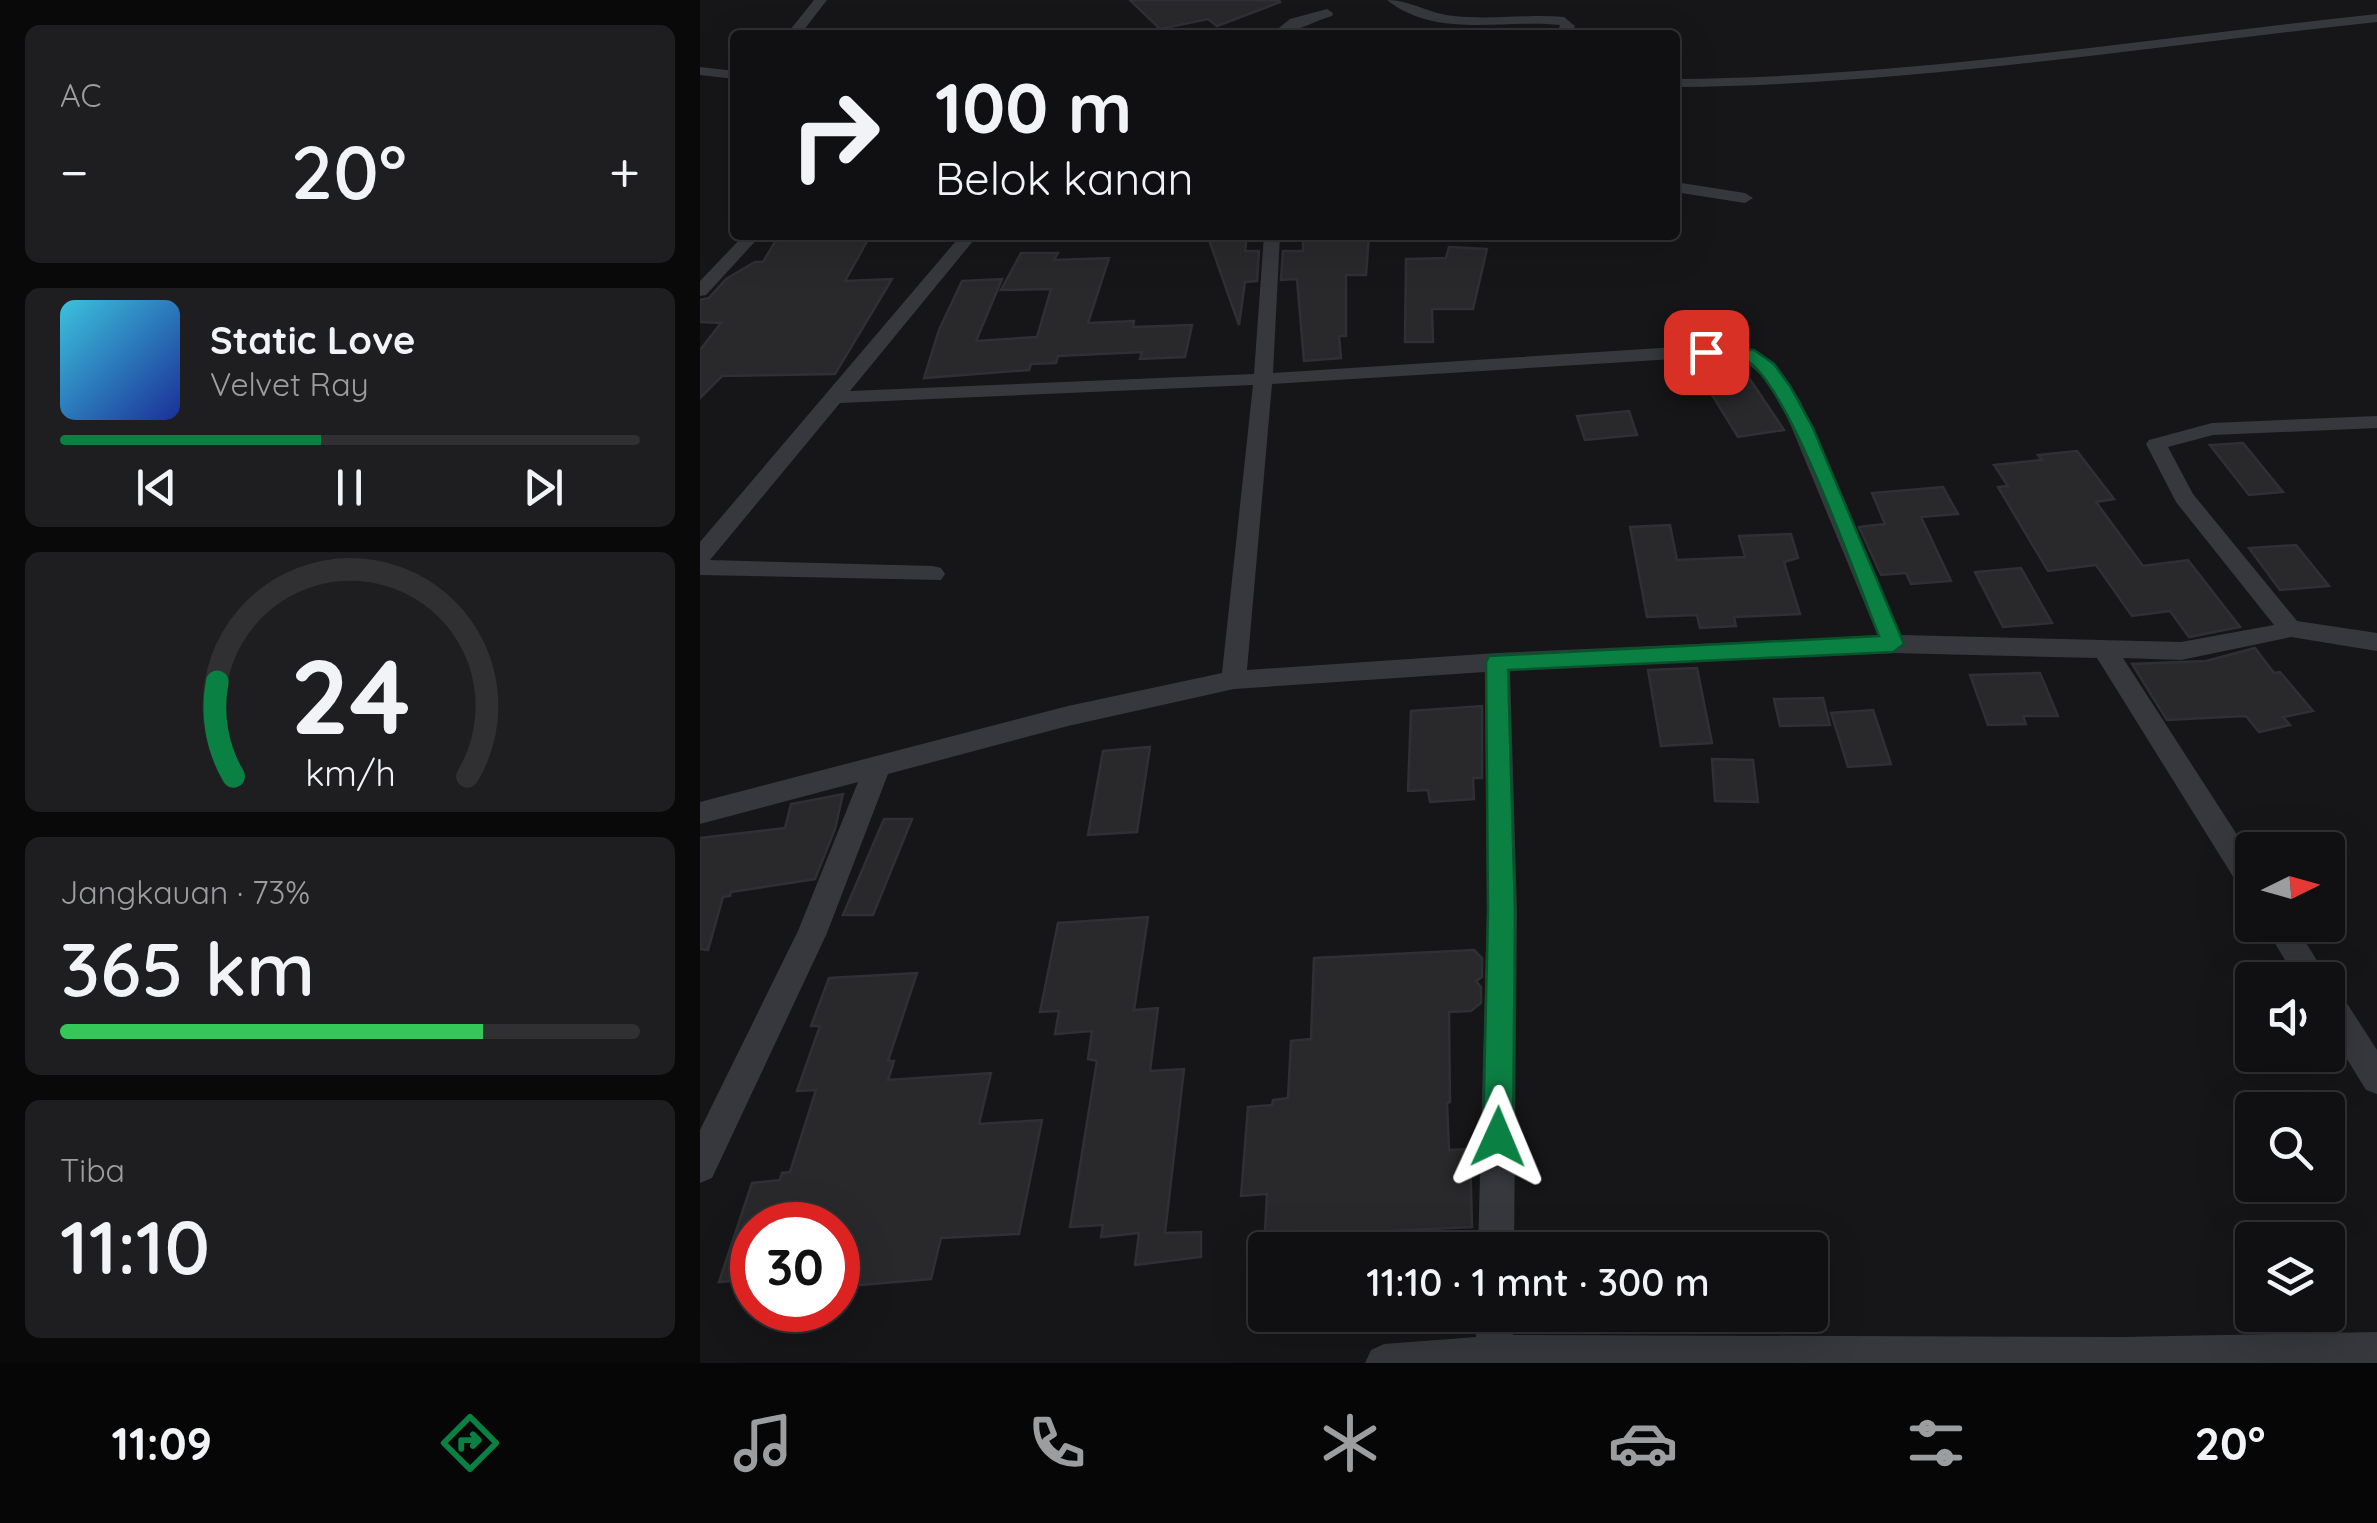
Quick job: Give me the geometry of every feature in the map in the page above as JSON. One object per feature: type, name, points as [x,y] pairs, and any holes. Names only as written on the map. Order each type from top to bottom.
[{"type":"street","points":[[797,30],[821,0]]},
{"type":"street","points":[[1393,0],[1426,17],[1447,22],[1564,21],[1569,26],[1567,30]]},
{"type":"street","points":[[1680,82],[1752,84],[1894,76],[2373,12]]},
{"type":"street","points":[[1284,30],[1295,22],[1327,13]]},
{"type":"street","points":[[700,72],[730,75]]},
{"type":"street","points":[[1680,188],[1746,198]]},
{"type":"street","points":[[700,291],[748,240]]},
{"type":"street","points":[[700,556],[837,398],[966,240]]},
{"type":"street","points":[[1234,680],[1264,378],[1272,240]]},
{"type":"street","points":[[837,398],[1264,378],[1723,350],[1748,354],[1768,368],[1791,402],[1893,644]]},
{"type":"street","points":[[2290,628],[2184,497],[2156,444],[2212,428],[2377,422]]},
{"type":"street","points":[[700,567],[932,574]]},
{"type":"street","points":[[700,812],[1068,716],[1234,680],[1497,662],[1893,644],[2181,651],[2272,636],[2290,628],[2377,642]]},
{"type":"street","points":[[2106,652],[2235,855]]},
{"type":"street","points":[[1496,1232],[1502,911],[1497,662]]},
{"type":"street","points":[[700,1166],[812,933],[878,766]]},
{"type":"street","points":[[2345,1028],[2377,1079]]},
{"type":"street","points":[[1494,1359],[1495,1332]]},
{"type":"street","points":[[1384,1363],[2377,1350]]},
{"type":"building","points":[[1130,0],[1280,2],[1217,26],[1208,19],[1160,29]]},
{"type":"building","points":[[776,240],[868,240],[845,281],[892,279],[835,374],[722,376],[700,398],[700,350],[721,323],[700,322],[700,300],[709,298],[726,279],[755,262],[763,262]]},
{"type":"building","points":[[1209,240],[1246,240],[1245,251],[1259,251],[1257,281],[1245,282],[1239,325]]},
{"type":"building","points":[[1303,240],[1369,240],[1366,275],[1346,275],[1346,336],[1339,336],[1341,358],[1304,361],[1297,279],[1281,280],[1283,251],[1303,251]]},
{"type":"building","points":[[1449,247],[1487,249],[1473,309],[1432,309],[1433,342],[1405,342],[1406,259],[1446,258]]},
{"type":"building","points":[[1021,253],[1058,253],[1054,260],[1109,258],[1088,323],[1134,321],[1133,327],[1192,325],[1185,357],[1140,359],[1142,352],[1058,356],[1056,363],[1031,364],[1029,370],[924,378],[939,330],[962,281],[1002,279],[976,341],[1037,337],[1051,289],[1001,290]]},
{"type":"building","points":[[1707,361],[1715,371],[1741,366],[1784,430],[1738,437],[1706,385],[1694,387],[1680,362]]},
{"type":"building","points":[[1629,411],[1637,435],[1585,440],[1577,416]]},
{"type":"building","points":[[2243,443],[2283,492],[2249,495],[2210,445]]},
{"type":"building","points":[[2077,451],[2114,499],[2096,502],[2143,566],[2188,560],[2240,627],[2189,637],[2170,611],[2132,616],[2096,565],[2048,571],[1998,487],[2008,486],[1994,465],[2042,460],[2038,455]]},
{"type":"building","points":[[1943,487],[1958,514],[1921,517],[1951,581],[1911,584],[1906,573],[1881,575],[1859,527],[1885,524],[1872,493]]},
{"type":"building","points":[[1670,525],[1677,560],[1745,557],[1739,536],[1791,534],[1798,558],[1784,562],[1800,614],[1734,617],[1736,626],[1700,628],[1697,615],[1647,617],[1630,527]]},
{"type":"building","points":[[2296,545],[2329,586],[2280,590],[2249,548]]},
{"type":"building","points":[[2021,568],[2052,623],[2003,627],[1975,572]]},
{"type":"building","points":[[2255,648],[2313,711],[2283,717],[2290,725],[2259,732],[2246,716],[2167,720],[2132,664],[2206,661]]},
{"type":"building","points":[[1697,668],[1712,743],[1661,746],[1648,670]]},
{"type":"building","points":[[2040,673],[2058,716],[2023,716],[2026,724],[1988,725],[1970,675]]},
{"type":"building","points":[[1823,698],[1830,725],[1780,726],[1774,699]]},
{"type":"building","points":[[1482,706],[1482,778],[1473,778],[1474,799],[1430,802],[1428,790],[1408,791],[1411,711]]},
{"type":"building","points":[[1873,710],[1891,764],[1848,767],[1831,713]]},
{"type":"building","points":[[1150,747],[1137,832],[1088,835],[1103,751]]},
{"type":"building","points":[[1712,759],[1753,760],[1758,802],[1715,801]]},
{"type":"building","points":[[843,794],[835,829],[815,879],[731,892],[723,897],[708,950],[700,949],[700,838],[785,828],[791,804]]},
{"type":"building","points":[[884,819],[912,819],[873,915],[843,915]]},
{"type":"building","points":[[1148,917],[1134,1010],[1158,1008],[1150,1071],[1184,1069],[1165,1233],[1201,1232],[1201,1257],[1135,1265],[1139,1233],[1101,1237],[1103,1225],[1070,1227],[1097,1061],[1088,1059],[1092,1031],[1055,1034],[1059,1011],[1040,1012],[1058,923]]},
{"type":"building","points":[[1474,950],[1482,958],[1482,977],[1476,981],[1481,987],[1481,1003],[1471,1011],[1449,1012],[1449,1150],[1470,1149],[1472,1227],[1265,1232],[1267,1194],[1241,1196],[1248,1107],[1272,1105],[1273,1100],[1288,1098],[1291,1041],[1311,1039],[1314,958]]},
{"type":"building","points":[[917,973],[888,1061],[894,1061],[888,1080],[991,1073],[979,1124],[1042,1120],[1019,1234],[941,1238],[931,1279],[860,1285],[860,1202],[746,1202],[752,1183],[780,1180],[782,1173],[790,1172],[816,1090],[797,1091],[820,1026],[811,1026],[829,978]]},
{"type":"building","points":[[730,1249],[730,1281],[719,1282]]},
{"type":"route","points":[[1498,1137],[1502,911],[1497,662],[1893,644],[1804,428],[1781,386],[1759,359],[1748,354],[1706,352]]}]
